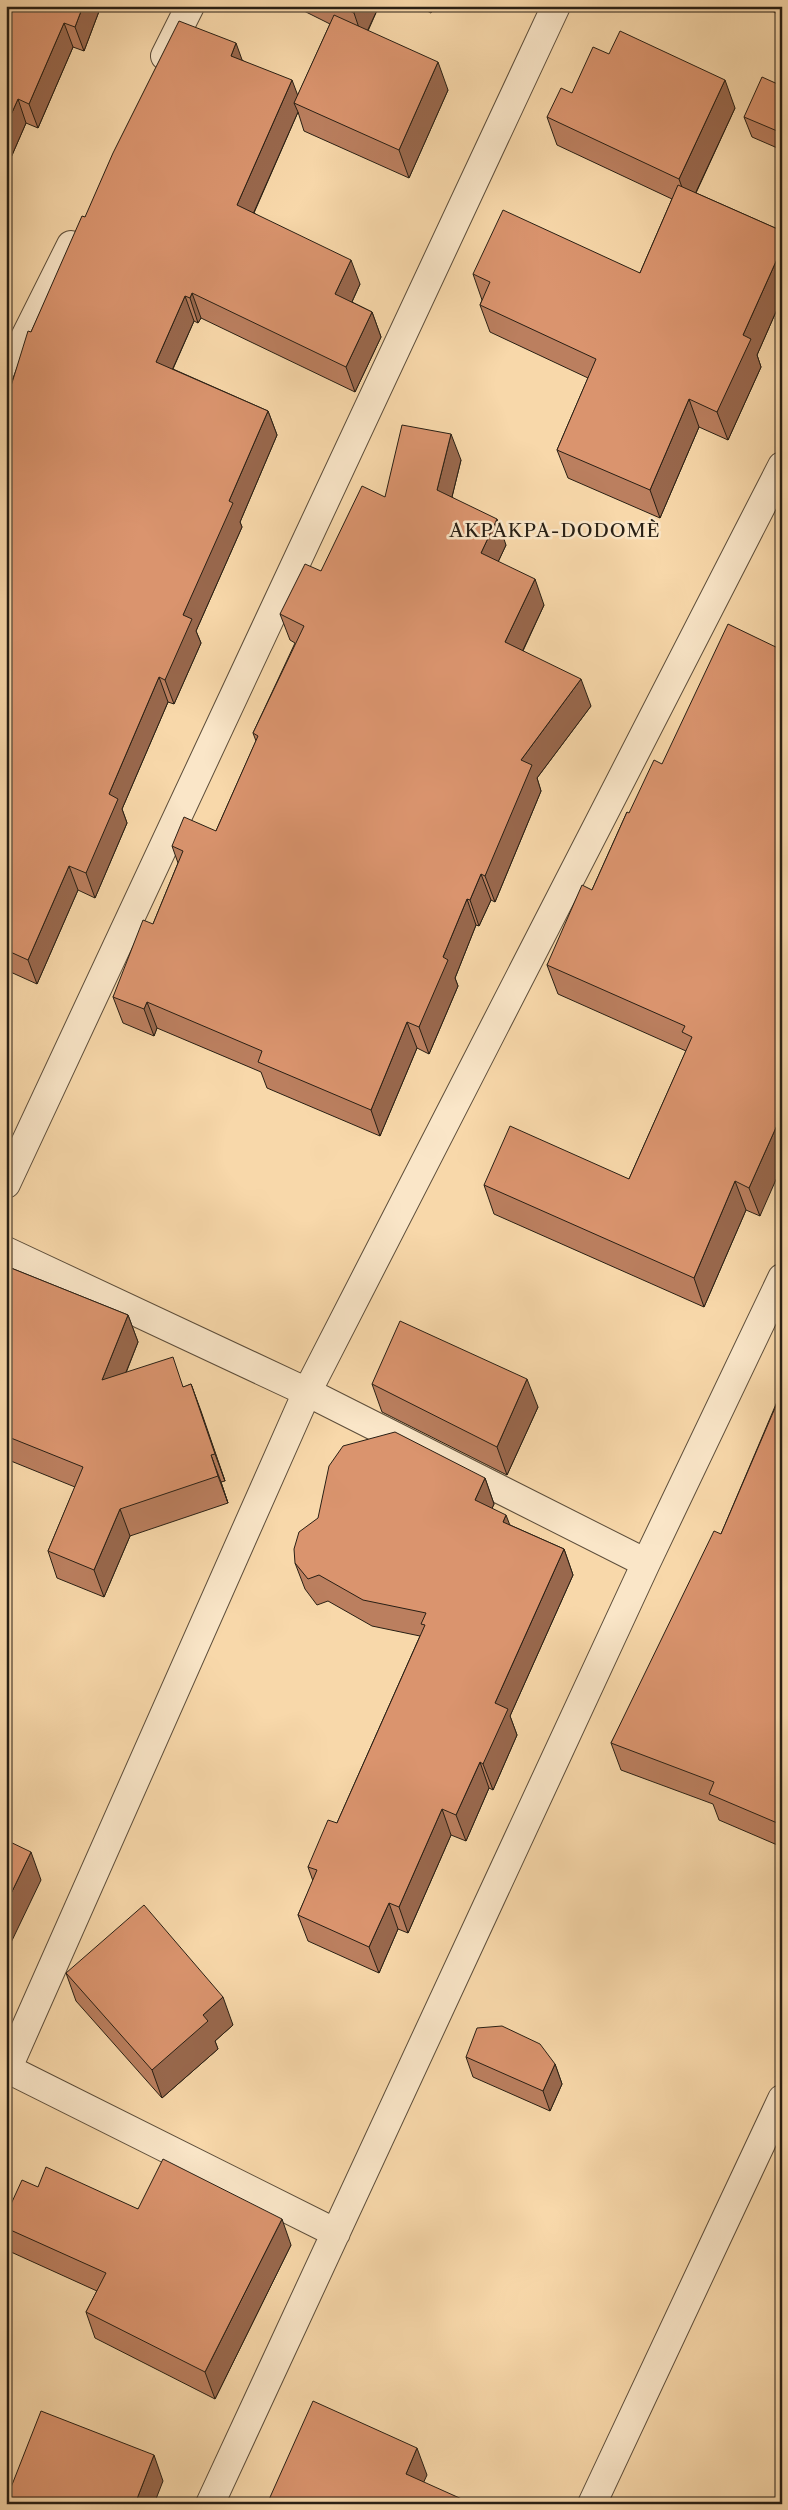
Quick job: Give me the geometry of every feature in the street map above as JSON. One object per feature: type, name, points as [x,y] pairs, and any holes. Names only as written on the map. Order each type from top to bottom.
[{"type":"street","points":[[155,76],[190,6]]},
{"type":"street","points":[[6,1184],[556,6]]},
{"type":"street","points":[[6,375],[81,226]]},
{"type":"street","points":[[336,2233],[7,2070],[307,1392],[782,466]]},
{"type":"street","points":[[6,1251],[307,1392],[646,1563]]},
{"type":"street","points":[[210,2504],[646,1563],[782,1278]]},
{"type":"street","points":[[592,2504],[782,2099]]},
{"type":"building","points":[[6,6],[83,6],[75,27],[64,23],[29,104],[18,99],[6,126]]},
{"type":"building","points":[[339,6],[357,6],[354,13]]},
{"type":"building","points":[[334,15],[438,62],[399,150],[294,103]]},
{"type":"building","points":[[179,21],[236,43],[231,56],[292,80],[237,205],[351,260],[335,294],[372,312],[346,367],[192,293],[190,298],[185,296],[156,362],[268,411],[229,501],[233,503],[183,615],[192,619],[165,680],[159,677],[109,794],[118,799],[86,873],[69,866],[28,960],[6,950],[6,396],[11,386],[28,331],[31,332],[82,216],[85,217],[113,153]]},
{"type":"building","points":[[620,31],[725,80],[679,179],[547,117],[561,88],[572,93],[593,47],[609,54]]},
{"type":"building","points":[[762,77],[782,86],[782,133],[744,117]]},
{"type":"building","points":[[678,185],[782,231],[782,248],[743,335],[751,339],[717,412],[689,399],[650,490],[557,450],[596,359],[480,305],[490,282],[473,274],[503,210],[640,273]]},
{"type":"building","points":[[402,425],[451,434],[437,490],[497,519],[481,553],[535,579],[505,642],[581,679],[521,760],[532,765],[485,876],[481,874],[470,900],[467,899],[443,957],[448,960],[419,1027],[407,1022],[371,1110],[258,1062],[262,1051],[147,1002],[144,1009],[113,997],[143,920],[153,924],[183,851],[172,846],[184,817],[216,831],[258,736],[253,733],[304,626],[280,614],[305,564],[321,571],[362,486],[385,497]]},
{"type":"building","points":[[728,624],[782,650],[782,1114],[749,1188],[735,1181],[694,1278],[484,1185],[510,1126],[629,1179],[692,1037],[682,1032],[685,1026],[547,965],[582,885],[592,890],[627,812],[629,813],[654,760],[662,764]]},
{"type":"building","points":[[6,1266],[128,1315],[102,1380],[173,1357],[183,1387],[191,1384],[215,1454],[211,1455],[218,1476],[120,1509],[94,1570],[48,1551],[83,1467],[6,1436]]},
{"type":"building","points":[[400,1321],[527,1379],[497,1447],[372,1384]]},
{"type":"building","points":[[782,1386],[782,1825],[709,1794],[714,1782],[611,1743],[714,1531],[721,1534],[781,1394],[778,1393]]},
{"type":"building","points":[[395,1432],[485,1478],[475,1500],[506,1515],[503,1522],[564,1549],[495,1703],[508,1709],[483,1764],[480,1762],[456,1815],[442,1809],[399,1907],[389,1903],[369,1947],[298,1915],[317,1870],[308,1867],[328,1820],[337,1823],[425,1625],[421,1624],[426,1613],[363,1600],[319,1575],[308,1579],[295,1563],[294,1549],[299,1532],[318,1518],[329,1466],[343,1446]]},
{"type":"building","points":[[6,1840],[31,1852],[6,1904]]},
{"type":"building","points":[[144,1905],[223,1997],[203,2015],[208,2021],[152,2070],[66,1973]]},
{"type":"building","points":[[502,2026],[540,2044],[555,2064],[543,2091],[466,2057],[477,2028]]},
{"type":"building","points":[[163,2159],[282,2219],[205,2372],[86,2312],[106,2273],[6,2228],[6,2215],[22,2180],[38,2187],[46,2167],[138,2209]]},
{"type":"building","points":[[313,2401],[417,2448],[406,2474],[464,2500],[468,2504],[267,2504]]},
{"type":"building","points":[[41,2411],[154,2455],[135,2504],[6,2504],[6,2494],[8,2495]]},
{"type":"district","name":"AKPAKPA-DODOMÈ","points":[[555,530]]}]
